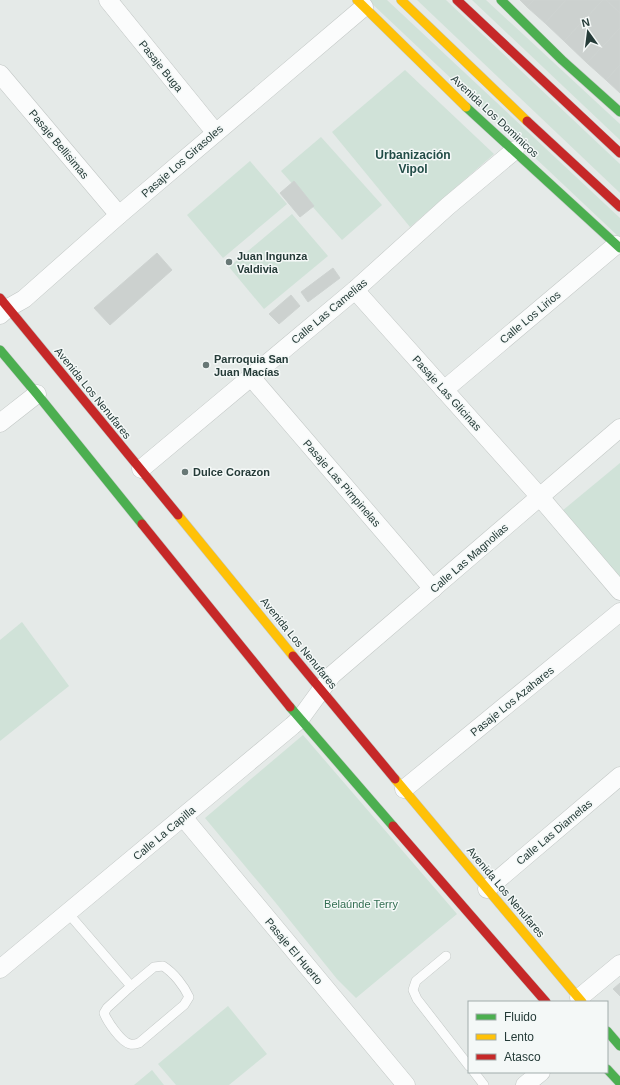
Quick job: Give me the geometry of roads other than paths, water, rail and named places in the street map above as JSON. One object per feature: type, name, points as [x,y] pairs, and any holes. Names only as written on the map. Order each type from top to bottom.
[{"type":"street","name":"Pasaje Buga","points":[[108,0],[215,132]]},
{"type":"street","name":"Avenida Los Dominicos","points":[[401,0],[620,207]]},
{"type":"street","points":[[457,0],[620,153]]},
{"type":"street","points":[[501,0],[562,60],[620,112]]},
{"type":"street","name":"Pasaje Los Girasoles","points":[[3,307],[24,298],[215,132],[360,3]]},
{"type":"street","name":"Avenida Los Dominicos","points":[[360,3],[458,99],[515,150],[618,247]]},
{"type":"street","name":"Pasaje Bellisimas","points":[[0,74],[119,215]]},
{"type":"street","name":"Calle Las Camelias","points":[[141,469],[355,290],[448,206],[515,150]]},
{"type":"street","name":"Calle Los Lirios","points":[[444,390],[618,247]]},
{"type":"street","name":"Pasaje Las Glicinas","points":[[355,290],[540,497],[620,590]]},
{"type":"street","name":"Avenida Los Nenufares","points":[[3,307],[141,469],[322,690],[580,1000]]},
{"type":"street","points":[[0,350],[300,719],[545,1001]]},
{"type":"street","name":"Pasaje Las Pimpinelas","points":[[251,377],[433,589]]},
{"type":"street","points":[[0,423],[37,394]]},
{"type":"street","name":"Calle Las Magnolias","points":[[322,690],[332,675],[620,428]]},
{"type":"street","name":"Pasaje Los Azahares","points":[[404,789],[620,612]]},
{"type":"street","name":"Calle La Capilla","points":[[0,969],[300,719],[322,690]]},
{"type":"street","name":"Calle Las Diamelas","points":[[487,889],[620,776]]},
{"type":"street","name":"Pasaje El Huerto","points":[[183,817],[406,1085]]},
{"type":"street","points":[[580,1000],[620,964]]},
{"type":"street","points":[[608,1032],[620,1046]]},
{"type":"street","points":[[608,1070],[620,1083]]},
{"type":"street","points":[[525,1085],[540,1073]]},
{"type":"lane","points":[[68,913],[131,986]]},
{"type":"lane","points":[[446,956],[416,981],[413,990],[417,999],[468,1065]]},
{"type":"lane","points":[[163,966],[168,969],[186,990],[189,997],[184,1005],[139,1043],[131,1045],[124,1042],[106,1019],[104,1013],[107,1008],[131,986],[154,967],[163,966]]},
{"type":"lane","points":[[475,1073],[484,1085]]},
{"type":"place","name":"Juan Ingunza Valdivia","points":[[229,262]]},
{"type":"place","name":"Parroquia San Juan Macías","points":[[206,365]]},
{"type":"place","name":"Dulce Corazon","points":[[185,472]]},
{"type":"district","name":"Urbanización Vipol","points":[[413,162]]},
{"type":"park label","name":"Belaúnde Terry","points":[[361,904]]}]
